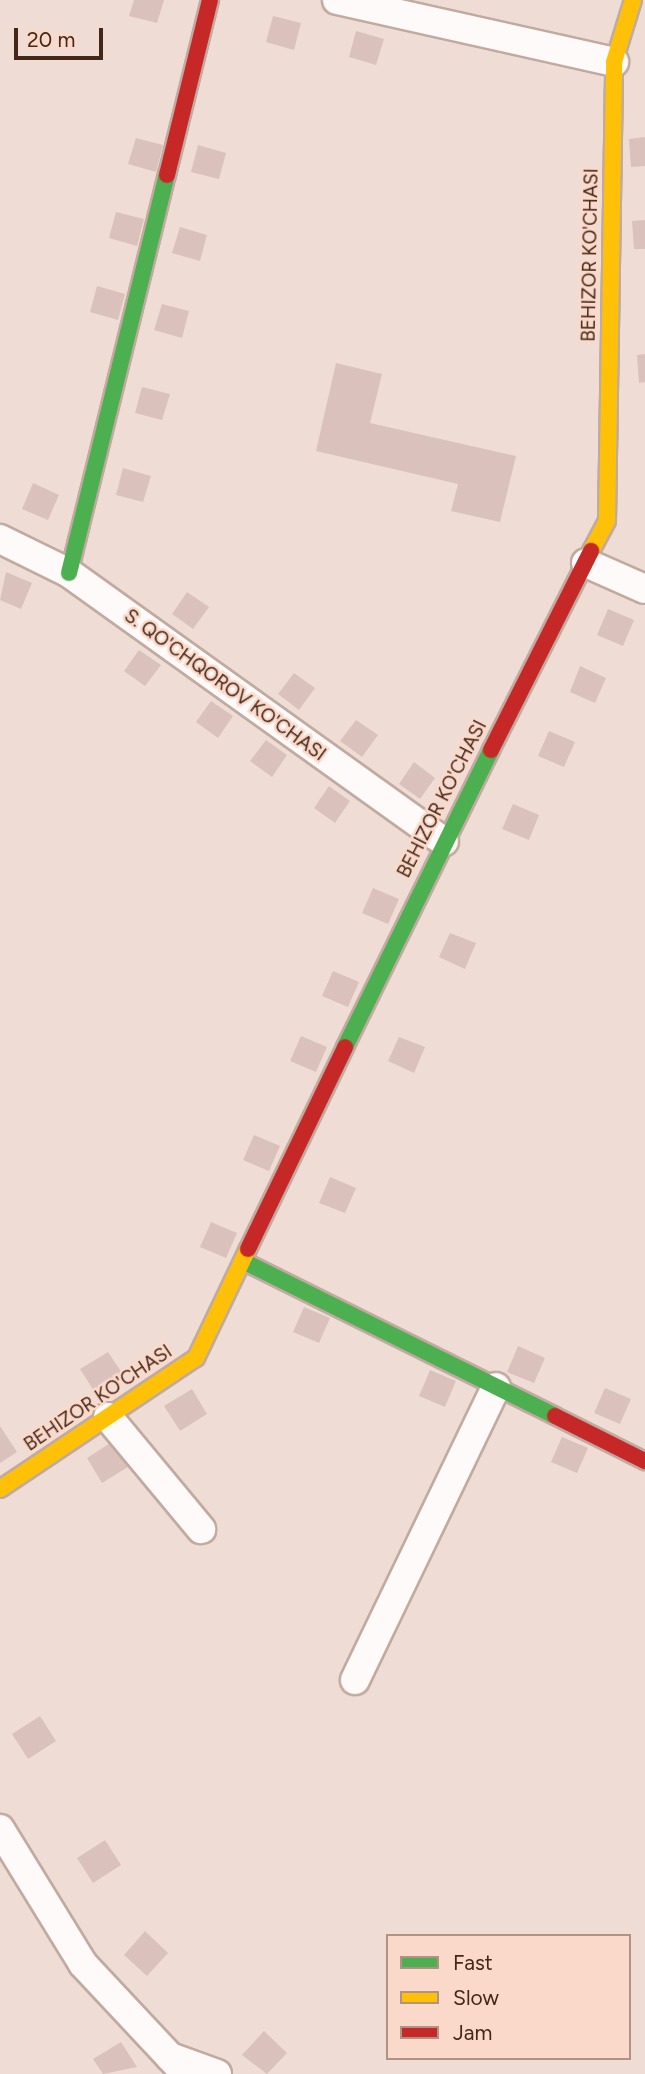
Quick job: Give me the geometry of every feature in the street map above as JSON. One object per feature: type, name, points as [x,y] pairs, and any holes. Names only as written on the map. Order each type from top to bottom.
[{"type":"street","points":[[69,573],[210,0]]},
{"type":"street","points":[[337,0],[614,62]]},
{"type":"street","name":"BEHIZOR KO'CHASI","points":[[0,1489],[197,1358],[444,841],[607,521],[614,62],[633,0]]},
{"type":"street","name":"S. QO'CHQOROV KO'CHASI","points":[[0,539],[69,573],[444,841]]},
{"type":"street","points":[[586,563],[645,589]]},
{"type":"street","points":[[243,1261],[645,1461]]},
{"type":"street","points":[[355,1680],[496,1387]]},
{"type":"street","points":[[108,1417],[201,1529]]},
{"type":"street","points":[[0,1829],[83,1964],[178,2065],[217,2074]]},
{"type":"building","points":[[134,0],[164,0],[157,23],[129,16]]},
{"type":"building","points":[[273,16],[301,23],[294,50],[266,42]]},
{"type":"building","points":[[356,31],[384,39],[376,65],[349,57]]},
{"type":"building","points":[[645,137],[645,166],[631,167],[629,139]]},
{"type":"building","points":[[136,138],[163,145],[156,172],[128,164]]},
{"type":"building","points":[[198,145],[226,153],[219,179],[191,172]]},
{"type":"building","points":[[116,212],[144,219],[137,246],[109,238]]},
{"type":"building","points":[[645,220],[645,249],[634,249],[632,221]]},
{"type":"building","points":[[180,227],[207,235],[200,261],[172,253]]},
{"type":"building","points":[[97,286],[125,294],[118,320],[90,312]]},
{"type":"building","points":[[162,304],[189,311],[182,338],[154,330]]},
{"type":"building","points":[[645,354],[645,382],[639,383],[637,355]]},
{"type":"building","points":[[336,363],[382,374],[370,423],[516,456],[500,522],[451,511],[458,484],[316,451]]},
{"type":"building","points":[[142,387],[170,394],[162,420],[135,413]]},
{"type":"building","points":[[123,468],[151,476],[143,502],[116,495]]},
{"type":"building","points":[[33,483],[59,495],[48,520],[22,509]]},
{"type":"building","points":[[6,572],[32,583],[21,609],[0,600]]},
{"type":"building","points":[[187,592],[209,607],[193,629],[172,614]]},
{"type":"building","points":[[608,609],[634,620],[623,646],[597,635]]},
{"type":"building","points":[[139,650],[161,665],[145,686],[124,671]]},
{"type":"building","points":[[580,666],[606,678],[595,703],[570,692]]},
{"type":"building","points":[[294,673],[315,688],[299,710],[278,694]]},
{"type":"building","points":[[211,701],[233,716],[218,738],[196,722]]},
{"type":"building","points":[[356,720],[378,735],[362,757],[340,741]]},
{"type":"building","points":[[549,731],[575,742],[564,767],[538,756]]},
{"type":"building","points":[[266,740],[287,755],[272,777],[250,761]]},
{"type":"building","points":[[414,762],[435,778],[420,799],[399,784]]},
{"type":"building","points":[[329,786],[350,801],[335,823],[314,808]]},
{"type":"building","points":[[513,804],[539,815],[529,840],[502,829]]},
{"type":"building","points":[[373,888],[399,899],[388,924],[362,913]]},
{"type":"building","points":[[450,933],[476,943],[465,969],[439,957]]},
{"type":"building","points":[[333,971],[359,982],[348,1007],[322,996]]},
{"type":"building","points":[[301,1036],[327,1047],[316,1072],[290,1061]]},
{"type":"building","points":[[399,1037],[425,1047],[414,1073],[388,1061]]},
{"type":"building","points":[[254,1135],[280,1146],[269,1171],[243,1160]]},
{"type":"building","points":[[330,1177],[356,1188],[345,1213],[319,1203]]},
{"type":"building","points":[[211,1222],[237,1233],[226,1258],[200,1247]]},
{"type":"building","points":[[304,1307],[330,1318],[319,1343],[293,1332]]},
{"type":"building","points":[[518,1346],[545,1358],[534,1383],[507,1372]]},
{"type":"building","points":[[108,1352],[124,1376],[96,1394],[80,1369]]},
{"type":"building","points":[[430,1370],[456,1381],[445,1407],[419,1396]]},
{"type":"building","points":[[605,1388],[631,1399],[620,1424],[594,1413]]},
{"type":"building","points":[[192,1389],[207,1414],[180,1431],[164,1406]]},
{"type":"building","points":[[0,1426],[17,1452],[0,1463]]},
{"type":"building","points":[[562,1437],[588,1448],[577,1473],[551,1462]]},
{"type":"building","points":[[115,1440],[131,1465],[102,1483],[87,1458]]},
{"type":"building","points":[[40,1716],[56,1741],[28,1759],[12,1734]]},
{"type":"building","points":[[105,1840],[121,1865],[93,1883],[77,1858]]},
{"type":"building","points":[[145,1931],[168,1953],[147,1976],[124,1955]]},
{"type":"building","points":[[264,2031],[287,2053],[267,2074],[242,2055]]},
{"type":"building","points":[[121,2042],[137,2067],[103,2074],[93,2059]]},
{"type":"traffic: fast","points":[[69,573],[167,175]]},
{"type":"traffic: fast","points":[[345,1047],[491,750]]},
{"type":"traffic: fast","points":[[243,1261],[555,1416]]},
{"type":"traffic: slow","points":[[591,551],[607,521],[614,62],[633,0]]},
{"type":"traffic: slow","points":[[0,1489],[196,1358],[248,1249]]},
{"type":"traffic: jam","points":[[167,175],[210,0]]},
{"type":"traffic: jam","points":[[491,750],[591,551]]},
{"type":"traffic: jam","points":[[248,1249],[345,1047]]},
{"type":"traffic: jam","points":[[555,1416],[645,1461]]}]
